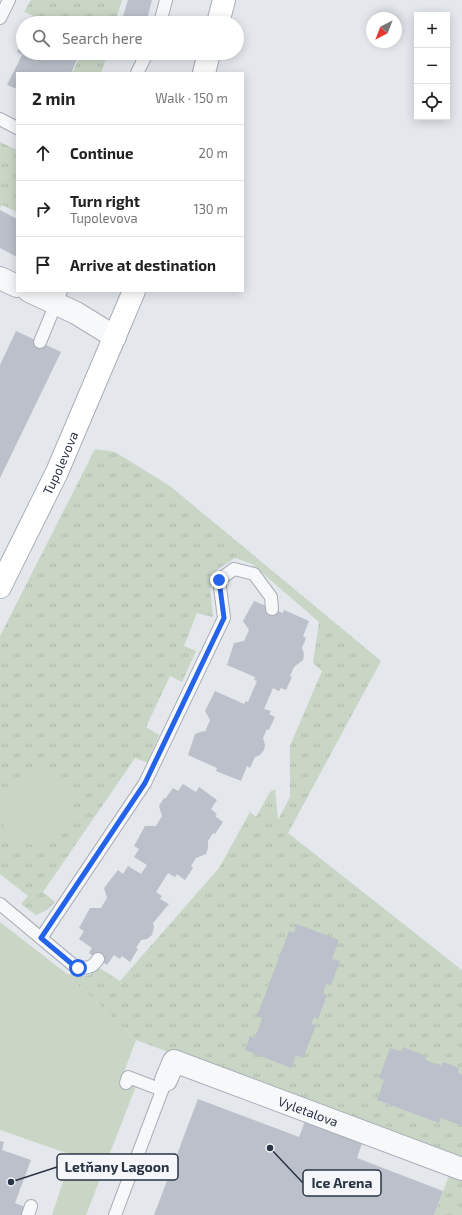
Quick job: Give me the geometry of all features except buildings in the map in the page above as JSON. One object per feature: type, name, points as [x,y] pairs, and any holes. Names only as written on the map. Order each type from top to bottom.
[{"type":"main road","points":[[220,16],[224,0]]},
{"type":"main road","points":[[204,72],[208,60]]},
{"type":"main road","name":"Tupolevova","points":[[0,587],[57,472],[134,292]]},
{"type":"street","points":[[0,278],[16,286]]},
{"type":"street","points":[[34,292],[59,297],[76,313],[115,337]]},
{"type":"street","name":"Vyletalova","points":[[164,1085],[174,1061],[462,1169]]},
{"type":"lane","points":[[0,18],[9,0]]},
{"type":"lane","points":[[162,16],[166,0]]},
{"type":"lane","points":[[138,72],[144,60]]},
{"type":"lane","points":[[0,119],[16,127]]},
{"type":"lane","points":[[40,342],[59,297]]},
{"type":"lane","points":[[41,938],[145,783],[224,618],[219,580],[234,569],[254,574],[271,597],[272,609]]},
{"type":"lane","points":[[0,904],[78,968],[88,968],[98,959]]},
{"type":"lane","points":[[115,1215],[164,1085],[128,1077],[126,1083]]},
{"type":"green space","points":[[31,0],[122,0],[117,16],[32,16],[24,12]]},
{"type":"green space","points":[[78,60],[106,60],[101,72],[72,72]]},
{"type":"green space","points":[[0,142],[16,150],[16,212],[2,205],[0,208]]},
{"type":"green space","points":[[95,449],[115,452],[170,486],[381,661],[288,833],[462,970],[462,1160],[136,1040],[67,974],[80,976],[90,975],[98,967],[120,981],[219,868],[250,812],[256,817],[270,792],[275,789],[278,820],[290,797],[290,746],[322,671],[313,663],[319,622],[252,564],[235,558],[218,569],[210,588],[213,617],[197,613],[184,646],[196,651],[182,682],[170,676],[146,727],[159,735],[148,763],[135,758],[43,892],[55,902],[47,910],[36,915],[21,904],[28,896],[0,874],[0,636]]},
{"type":"green space","points":[[35,773],[55,779],[65,789],[71,809],[65,829],[55,839],[35,845],[15,839],[5,829],[-1,809],[5,789],[15,779]]},
{"type":"green space","points":[[0,922],[67,974],[136,1040],[119,1085],[127,1089],[130,1083],[136,1086],[86,1215],[52,1215],[72,1155],[0,1130]]},
{"type":"green space","points":[[450,1173],[462,1178],[462,1215],[434,1215]]},
{"type":"place","name":"Ice Arena","points":[[270,1148]]},
{"type":"place","name":"Letňany Lagoon","points":[[11,1182]]},
{"type":"route","points":[[78,968],[41,938],[145,783],[224,618],[219,580]]}]
